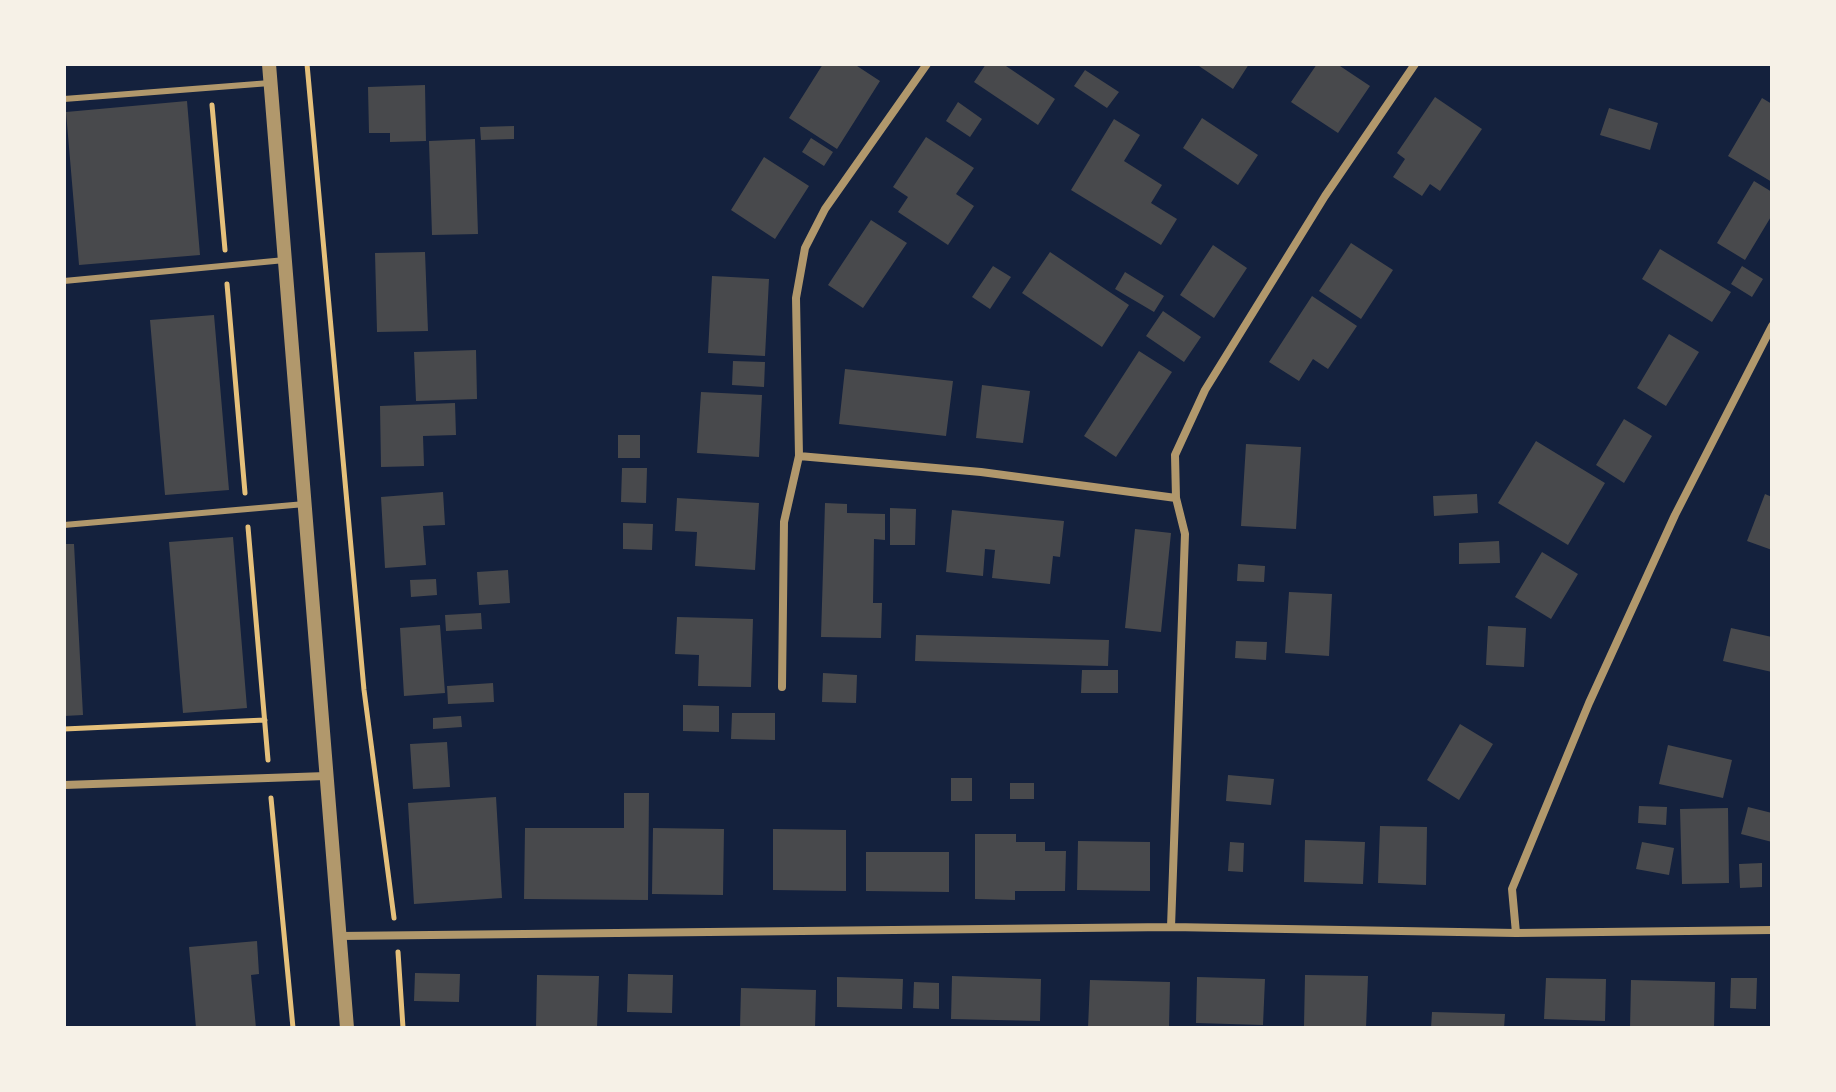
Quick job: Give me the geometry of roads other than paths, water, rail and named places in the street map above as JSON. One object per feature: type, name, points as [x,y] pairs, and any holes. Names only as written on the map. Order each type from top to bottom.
[{"type":"street","points":[[269,64],[347,1028]]},
{"type":"street","points":[[782,687],[784,522],[799,456],[796,298],[805,248],[825,209],[927,64]]},
{"type":"street","points":[[1171,927],[1185,534],[1176,498],[1175,455],[1205,390],[1325,196],[1415,64]]},
{"type":"street","points":[[1516,933],[1512,889],[1589,703],[1675,515],[1772,326]]},
{"type":"street","points":[[799,456],[981,472],[1176,498]]},
{"type":"street","points":[[64,785],[326,776]]},
{"type":"street","points":[[338,936],[1171,927],[1516,933],[1772,930]]},
{"type":"lane","points":[[64,99],[270,83]]},
{"type":"lane","points":[[64,281],[285,260]]},
{"type":"lane","points":[[64,525],[305,504]]}]
